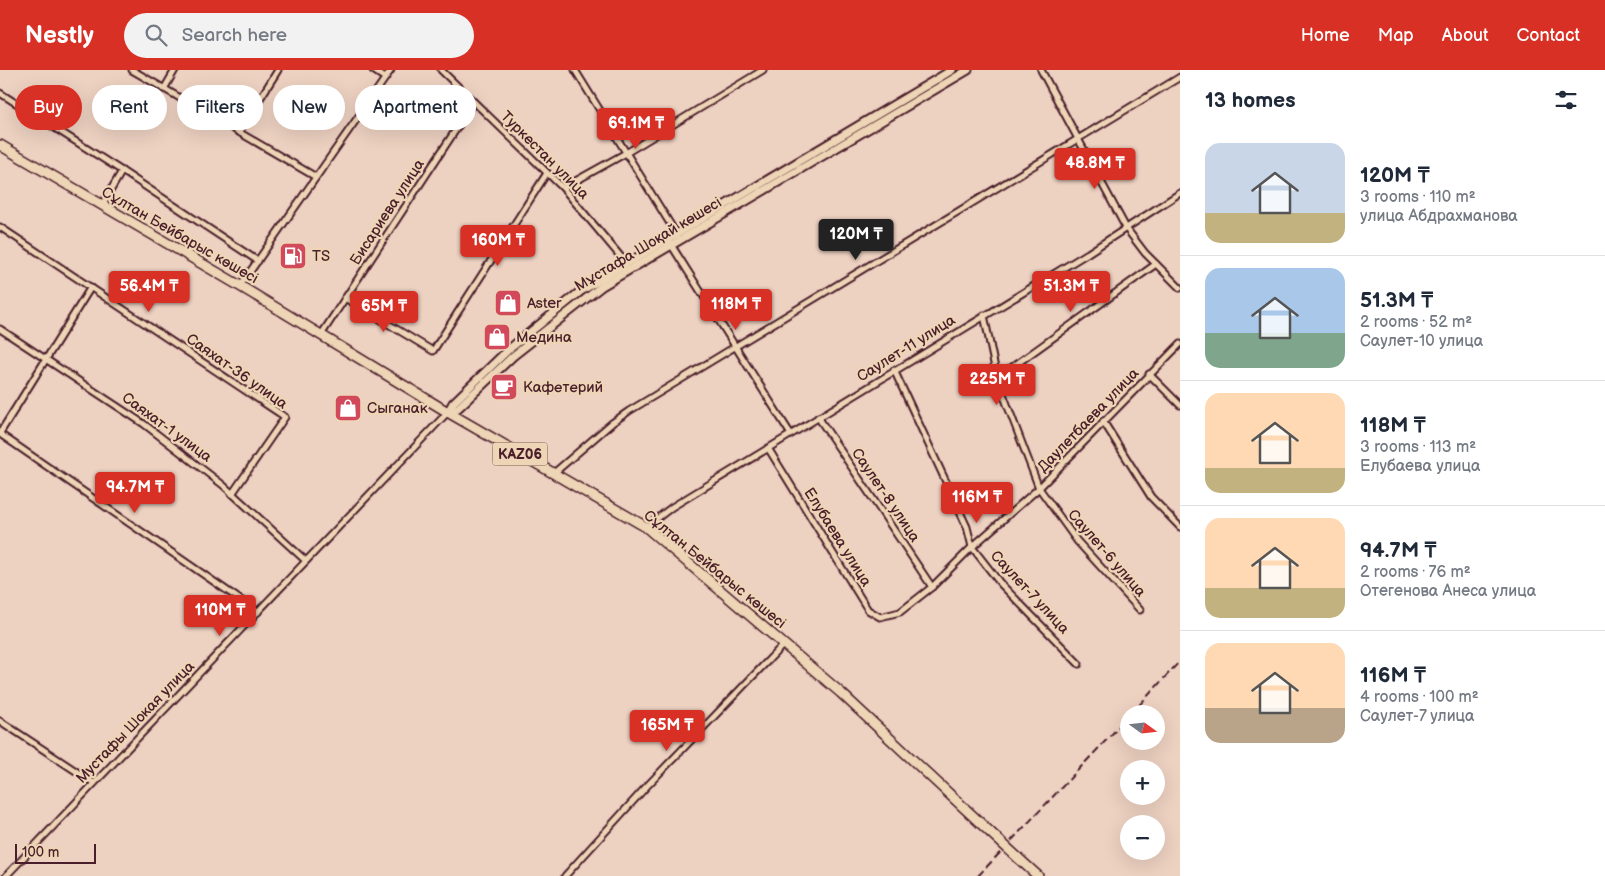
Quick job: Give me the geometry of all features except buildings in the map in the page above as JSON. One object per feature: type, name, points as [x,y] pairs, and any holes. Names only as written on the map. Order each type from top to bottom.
[{"type":"main road","name":"Сұлтан Бейбарыс көшесі","points":[[0,145],[240,286],[448,412],[646,527],[841,693],[1038,876]]},
{"type":"street","points":[[132,70],[157,85]]},
{"type":"street","points":[[166,85],[175,70]]},
{"type":"street","points":[[239,132],[278,70]]},
{"type":"street","points":[[373,70],[385,78]]},
{"type":"street","points":[[240,286],[391,70]]},
{"type":"street","name":"Туркестан улица","points":[[442,70],[457,85]]},
{"type":"street","points":[[575,70],[678,237]]},
{"type":"street","points":[[563,188],[626,153],[763,70]]},
{"type":"street","name":"Мұстафа Шоқай көшесі","points":[[678,237],[952,70]]},
{"type":"street","name":"Мұстафа Шоқай көшесі","points":[[448,412],[453,403],[508,350],[581,291],[626,263],[678,237],[968,70]]},
{"type":"street","points":[[1041,70],[1126,228],[1145,253],[1180,288]]},
{"type":"street","points":[[554,473],[612,423],[734,346],[1180,77]]},
{"type":"street","points":[[167,91],[316,177]]},
{"type":"street","points":[[0,93],[122,170],[258,261]]},
{"type":"street","name":"Туркестан улица","points":[[476,104],[563,188],[626,263]]},
{"type":"street","name":"Бисариева улица","points":[[320,335],[456,130]]},
{"type":"street","points":[[102,205],[122,170]]},
{"type":"street","points":[[345,298],[433,351],[547,173]]},
{"type":"street","name":"Саулет-11 улица","points":[[646,527],[672,507],[984,316],[1180,193]]},
{"type":"street","name":"Саяхат-36 улица","points":[[0,227],[285,417],[232,494]]},
{"type":"street","points":[[669,242],[790,434]]},
{"type":"street","name":"Мұстафа Шоқай көшесі","points":[[448,412],[458,408],[513,356],[585,297],[669,242]]},
{"type":"street","points":[[997,378],[1156,264]]},
{"type":"street","points":[[91,287],[0,433],[258,612]]},
{"type":"street","name":"Саулет-6 улица","points":[[984,316],[997,378],[1038,488],[1077,541],[1140,610]]},
{"type":"street","name":"Саяхат-1 улица","points":[[0,329],[144,424],[232,494],[306,561]]},
{"type":"street","name":"Даулетбаева улица","points":[[900,612],[932,587],[972,547],[1038,488],[1180,344]]},
{"type":"street","name":"Саулет-7 улица","points":[[894,370],[967,527],[972,547],[1000,583],[1079,664]]},
{"type":"street","points":[[1149,374],[1180,405]]},
{"type":"street","name":"Мустафы Шокая улица","points":[[6,876],[448,412]]},
{"type":"street","name":"Саулет-8 улица","points":[[818,417],[932,587]]},
{"type":"street","points":[[1103,421],[1151,497],[1180,527]]},
{"type":"street","name":"Елубаева улица","points":[[768,448],[868,610],[880,617],[900,612]]},
{"type":"street","points":[[566,876],[646,787],[784,644]]},
{"type":"street","points":[[0,721],[94,783]]},
{"type":"railway","points":[[1139,705],[1180,661]]},
{"type":"railway","points":[[978,876],[1120,726]]},
{"type":"place","name":"TS","points":[[293,256]]},
{"type":"place","name":"Aster","points":[[508,303]]},
{"type":"place","name":"Медина","points":[[497,337]]},
{"type":"place","name":"Кафетерий","points":[[504,387]]},
{"type":"place","name":"Сыганак","points":[[348,408]]}]
